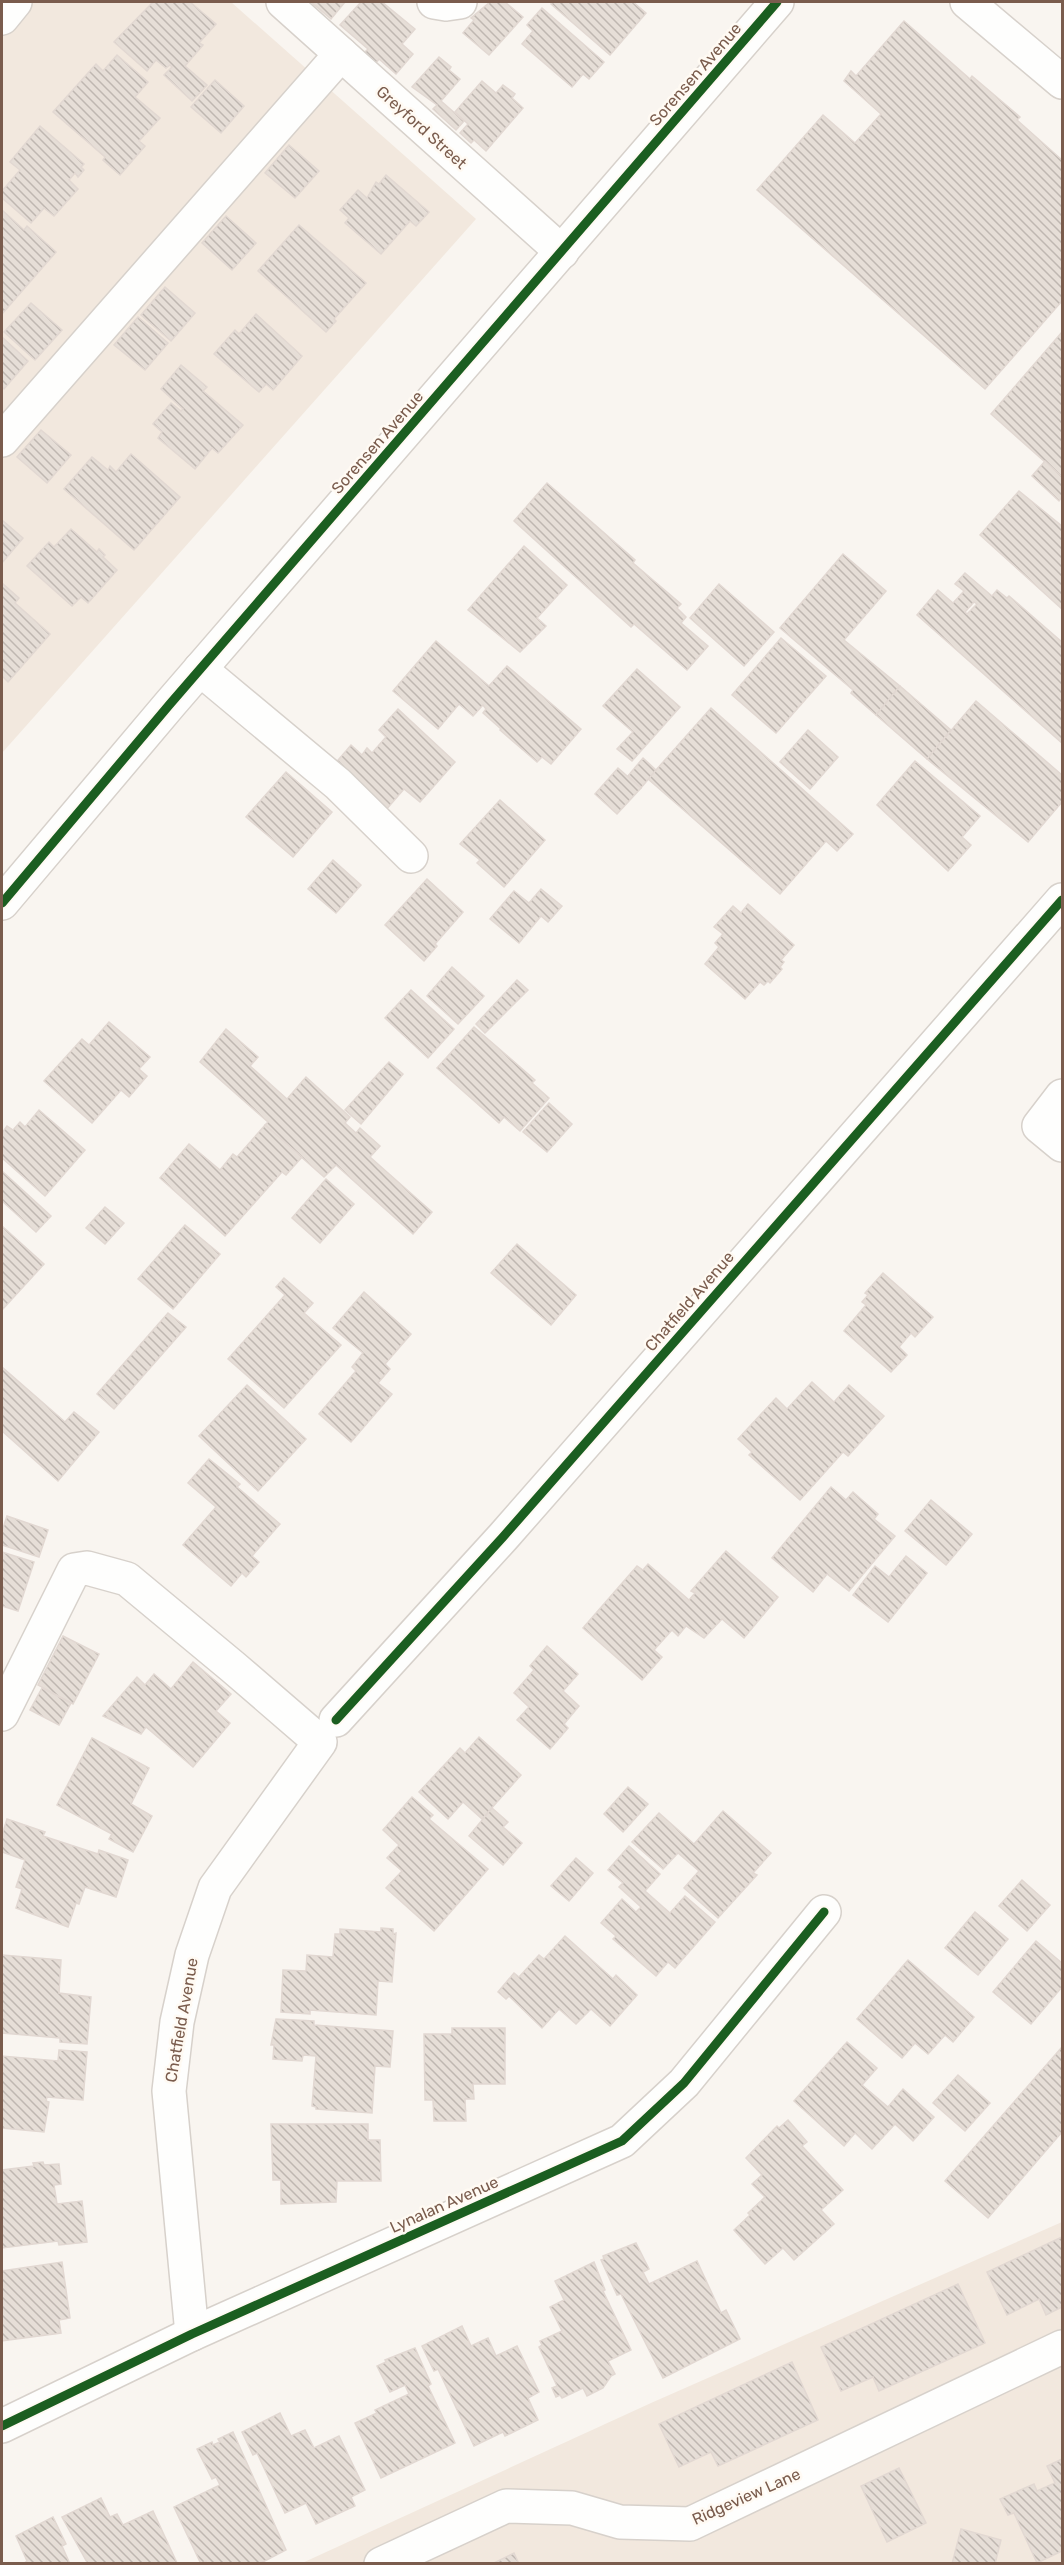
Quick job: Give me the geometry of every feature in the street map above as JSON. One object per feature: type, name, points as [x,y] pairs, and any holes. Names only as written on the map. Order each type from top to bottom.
[{"type":"street","points":[[2,18],[15,2]]},
{"type":"street","name":"Greyford Street","points":[[283,2],[562,252]]},
{"type":"street","points":[[434,2],[446,4],[460,2]]},
{"type":"street","name":"Sorensen Avenue","points":[[2,903],[200,669],[777,2]]},
{"type":"street","points":[[967,2],[1062,82]]},
{"type":"street","points":[[2,440],[341,54]]},
{"type":"street","points":[[200,669],[338,784],[411,856]]},
{"type":"street","name":"Chatfield Avenue","points":[[192,2334],[169,2091],[177,2022],[192,1955],[214,1888],[328,1731],[503,1537],[1062,900]]},
{"type":"street","points":[[1062,1096],[1039,1126],[1062,1145]]},
{"type":"street","points":[[2,1714],[74,1570],[87,1568],[127,1579],[233,1667],[328,1731]]},
{"type":"street","name":"Lynalan Avenue","points":[[2,2426],[192,2334],[622,2140],[684,2083],[824,1912]]},
{"type":"street","name":"Ridgeview Lane","points":[[381,2564],[506,2506],[572,2508],[620,2522],[690,2524],[1062,2348]]},
{"type":"shaded area","points":[[2,2],[231,2],[476,219],[2,753]]},
{"type":"shaded area","points":[[1062,2222],[1062,2563],[300,2564],[651,2403]]},
{"type":"building","points":[[153,2],[190,2],[216,24],[199,43],[203,45],[185,66],[207,85],[192,101],[164,75],[172,67],[170,65],[166,68],[156,60],[147,71],[114,42]]},
{"type":"building","points":[[311,2],[345,2],[331,19]]},
{"type":"building","points":[[361,2],[382,2],[415,29],[402,44],[413,54],[396,74],[379,59],[376,63],[364,53],[368,49],[340,25]]},
{"type":"building","points":[[490,2],[505,2],[523,17],[489,55],[463,33],[474,20],[471,18]]},
{"type":"building","points":[[553,2],[633,2],[646,13],[610,55],[551,4]]},
{"type":"building","points":[[542,8],[604,62],[589,79],[583,74],[572,87],[522,44],[533,31],[527,25]]},
{"type":"building","points":[[904,21],[970,79],[972,76],[1020,117],[1017,120],[1062,160],[1062,301],[985,389],[757,190],[823,115],[855,143],[881,114],[844,81],[851,71],[856,76]]},
{"type":"building","points":[[117,55],[148,82],[135,97],[160,118],[139,141],[145,146],[120,175],[103,160],[105,157],[53,112],[96,64],[103,71]]},
{"type":"building","points":[[439,57],[460,79],[441,101],[464,121],[456,130],[433,109],[437,105],[412,87]]},
{"type":"building","points":[[215,80],[244,106],[221,133],[191,107]]},
{"type":"building","points":[[482,81],[496,93],[503,85],[515,94],[512,98],[523,108],[486,151],[474,140],[471,143],[460,133],[468,124],[455,112]]},
{"type":"building","points":[[40,126],[84,164],[81,167],[84,170],[78,177],[75,173],[69,180],[78,189],[54,216],[44,208],[31,223],[2,198],[2,191],[20,170],[10,162]]},
{"type":"building","points":[[289,145],[319,171],[295,198],[265,173]]},
{"type":"building","points":[[386,175],[429,212],[416,226],[410,221],[381,254],[345,223],[349,218],[340,210],[358,190],[367,198],[376,182],[379,184]]},
{"type":"building","points":[[2,210],[24,230],[27,226],[56,252],[2,314]]},
{"type":"building","points":[[226,216],[256,243],[232,270],[202,243]]},
{"type":"building","points":[[299,225],[366,283],[334,319],[336,321],[326,332],[258,271]]},
{"type":"building","points":[[165,287],[195,313],[171,341],[141,315]]},
{"type":"building","points":[[31,303],[62,330],[35,360],[4,332]]},
{"type":"building","points":[[256,314],[302,356],[273,390],[266,384],[259,392],[214,354],[235,330],[239,334]]},
{"type":"building","points":[[138,317],[168,343],[145,370],[114,345]]},
{"type":"building","points":[[1062,332],[1062,477],[991,414]]},
{"type":"building","points":[[2,337],[28,361],[4,389],[2,387]]},
{"type":"building","points":[[181,365],[207,387],[203,391],[243,425],[218,453],[212,448],[195,469],[158,438],[162,432],[153,424],[171,403],[181,411],[183,409],[161,389]]},
{"type":"building","points":[[41,430],[71,455],[47,483],[17,457]]},
{"type":"building","points":[[131,454],[180,497],[134,550],[64,489],[92,457],[108,470],[110,466],[116,472]]},
{"type":"building","points":[[1045,461],[1062,477],[1062,497],[1059,501],[1032,476]]},
{"type":"building","points":[[547,483],[635,560],[633,563],[681,604],[677,608],[686,617],[681,623],[708,646],[687,670],[634,624],[631,627],[514,521]]},
{"type":"building","points":[[1019,491],[1062,526],[1062,609],[980,535]]},
{"type":"building","points":[[2,520],[23,538],[2,563]]},
{"type":"building","points":[[71,529],[97,552],[99,549],[105,555],[103,557],[117,570],[88,603],[81,597],[72,606],[27,566],[49,542],[54,547]]},
{"type":"building","points":[[524,546],[567,585],[537,618],[546,626],[520,652],[468,610]]},
{"type":"building","points":[[843,554],[886,591],[844,640],[900,686],[876,715],[851,693],[853,690],[780,628]]},
{"type":"building","points":[[965,573],[992,596],[997,590],[1007,598],[1009,596],[1062,642],[1062,743],[917,615],[938,590],[953,603],[964,591],[955,584]],"holes":[[[974,602],[977,604],[967,614],[965,612]]]},
{"type":"building","points":[[2,583],[19,598],[15,603],[50,634],[8,682],[2,676]]},
{"type":"building","points":[[719,584],[774,632],[744,666],[690,618]]},
{"type":"building","points":[[781,638],[826,676],[776,733],[732,695]]},
{"type":"building","points":[[436,641],[489,686],[507,666],[581,729],[551,764],[542,757],[537,762],[500,730],[483,713],[486,709],[483,705],[473,716],[459,704],[438,729],[393,691]]},
{"type":"building","points":[[637,669],[680,707],[632,761],[617,749],[633,732],[603,706]]},
{"type":"building","points":[[900,686],[951,730],[927,759],[876,715]]},
{"type":"building","points":[[976,701],[1062,775],[1062,802],[1028,842],[927,759]]},
{"type":"building","points":[[711,708],[853,834],[837,851],[826,841],[780,894],[648,779]]},
{"type":"building","points":[[398,709],[455,762],[420,802],[404,789],[385,811],[333,766],[351,745],[362,755],[367,748],[372,753],[386,737],[379,730]]},
{"type":"building","points":[[808,730],[838,757],[810,789],[780,762]]},
{"type":"building","points":[[643,758],[656,770],[641,788],[628,776]]},
{"type":"building","points":[[915,761],[980,816],[962,837],[971,845],[948,871],[877,805]]},
{"type":"building","points":[[618,768],[641,788],[617,814],[595,794]]},
{"type":"building","points":[[286,772],[332,812],[293,857],[246,817]]},
{"type":"building","points":[[500,800],[545,840],[504,887],[477,863],[480,860],[460,844]]},
{"type":"building","points":[[333,860],[361,885],[336,913],[308,889]]},
{"type":"building","points":[[427,879],[463,912],[435,944],[437,946],[424,961],[385,925]]},
{"type":"building","points":[[541,889],[562,906],[548,922],[541,916],[519,943],[490,919],[514,891],[529,903]]},
{"type":"building","points":[[748,904],[794,945],[781,960],[784,962],[780,967],[782,969],[770,983],[768,981],[764,985],[760,982],[745,999],[705,964],[719,947],[715,943],[723,934],[714,927],[733,906],[741,913]]},
{"type":"building","points":[[452,967],[484,996],[458,1024],[427,996]]},
{"type":"building","points":[[517,980],[528,990],[485,1033],[476,1024]]},
{"type":"building","points":[[411,990],[454,1029],[428,1058],[385,1018]]},
{"type":"building","points":[[109,1022],[150,1057],[139,1069],[147,1076],[129,1097],[121,1090],[92,1123],[44,1081],[82,1039],[89,1045]]},
{"type":"building","points":[[474,1027],[535,1080],[532,1083],[549,1098],[520,1131],[504,1117],[499,1123],[437,1068]]},
{"type":"building","points":[[226,1029],[258,1057],[250,1066],[287,1099],[306,1077],[350,1117],[345,1123],[356,1133],[360,1128],[380,1146],[370,1157],[432,1212],[413,1234],[336,1165],[324,1177],[265,1125],[268,1122],[200,1062]]},
{"type":"building","points":[[389,1062],[403,1074],[361,1124],[345,1110]]},
{"type":"building","points":[[549,1103],[572,1124],[547,1152],[523,1132]]},
{"type":"building","points":[[39,1110],[85,1150],[45,1196],[2,1158],[2,1133],[7,1126],[13,1130],[20,1122],[25,1127]]},
{"type":"building","points":[[265,1125],[302,1157],[286,1175],[282,1172],[225,1236],[160,1178],[189,1144],[220,1170],[233,1154],[237,1157]]},
{"type":"building","points":[[2,1171],[51,1216],[36,1232],[2,1201]]},
{"type":"building","points":[[326,1179],[354,1204],[320,1243],[292,1218]]},
{"type":"building","points":[[105,1207],[124,1223],[105,1244],[86,1228]]},
{"type":"building","points":[[185,1225],[220,1254],[173,1309],[138,1279]]},
{"type":"building","points":[[2,1226],[44,1264],[3,1309],[2,1308]]},
{"type":"building","points":[[517,1244],[576,1295],[551,1325],[491,1273]]},
{"type":"building","points":[[883,1273],[933,1317],[915,1337],[911,1333],[899,1347],[907,1355],[891,1372],[844,1331],[866,1305],[862,1302],[868,1295],[865,1293]]},
{"type":"building","points":[[284,1278],[313,1303],[304,1313],[341,1345],[284,1408],[228,1359],[285,1295],[276,1287]]},
{"type":"building","points":[[364,1292],[411,1334],[385,1364],[390,1369],[378,1383],[392,1394],[351,1442],[319,1414],[356,1371],[352,1367],[363,1353],[333,1328]]},
{"type":"building","points":[[168,1313],[186,1327],[114,1409],[97,1394]]},
{"type":"building","points":[[2,1367],[65,1422],[74,1412],[99,1432],[58,1481],[2,1431]]},
{"type":"building","points":[[812,1382],[834,1402],[849,1385],[884,1416],[848,1456],[843,1452],[800,1500],[749,1455],[752,1452],[738,1439],[776,1398],[787,1409]]},
{"type":"building","points":[[247,1385],[306,1439],[258,1491],[199,1436]]},
{"type":"building","points":[[209,1459],[240,1484],[237,1487],[280,1524],[252,1556],[259,1562],[246,1577],[242,1573],[231,1586],[183,1545],[216,1507],[188,1483]]},
{"type":"building","points":[[831,1487],[846,1500],[853,1492],[878,1514],[874,1519],[895,1536],[849,1591],[827,1574],[813,1592],[772,1558]]},
{"type":"building","points":[[931,1500],[972,1534],[946,1565],[905,1531]]},
{"type":"building","points":[[7,1516],[48,1530],[39,1557],[2,1545],[2,1531]]},
{"type":"building","points":[[726,1551],[778,1597],[744,1638],[722,1619],[704,1638],[686,1626],[678,1636],[672,1630],[654,1650],[662,1657],[642,1680],[583,1628],[637,1566],[643,1570],[648,1564],[689,1600],[695,1593],[691,1591]]},
{"type":"building","points":[[2,1552],[34,1562],[18,1611],[2,1606]]},
{"type":"building","points":[[906,1556],[927,1573],[888,1622],[853,1595],[875,1566],[889,1577]]},
{"type":"building","points":[[63,1636],[99,1654],[73,1704],[38,1685]]},
{"type":"building","points":[[547,1646],[578,1674],[563,1691],[579,1706],[564,1724],[568,1728],[550,1749],[517,1720],[529,1707],[514,1693],[534,1670],[530,1666]]},
{"type":"building","points":[[193,1662],[231,1694],[216,1711],[230,1723],[193,1767],[146,1727],[141,1734],[103,1716],[137,1677],[145,1685],[154,1674],[171,1689]]},
{"type":"building","points":[[42,1688],[71,1703],[59,1725],[30,1710]]},
{"type":"building","points":[[479,1737],[521,1775],[482,1819],[463,1802],[448,1819],[419,1792],[460,1748],[465,1753]]},
{"type":"building","points":[[92,1738],[149,1768],[131,1804],[152,1816],[133,1852],[109,1839],[112,1834],[57,1805]]},
{"type":"building","points":[[628,1787],[648,1804],[623,1832],[604,1814]]},
{"type":"building","points":[[412,1797],[433,1815],[429,1819],[488,1869],[434,1931],[386,1888],[402,1871],[387,1858],[399,1845],[383,1830]]},
{"type":"building","points":[[492,1808],[508,1822],[503,1827],[522,1843],[503,1865],[469,1836]]},
{"type":"building","points":[[723,1811],[771,1853],[753,1873],[757,1875],[718,1918],[684,1888],[699,1871],[678,1853],[663,1869],[632,1842],[659,1813],[694,1844]]},
{"type":"building","points":[[7,1819],[45,1832],[43,1836],[98,1854],[99,1850],[128,1860],[116,1897],[85,1887],[79,1904],[76,1903],[68,1927],[16,1908],[22,1889],[16,1887],[25,1860],[2,1852],[2,1835]]},
{"type":"building","points":[[629,1846],[660,1874],[645,1891],[670,1913],[685,1896],[715,1922],[675,1968],[668,1962],[656,1976],[613,1939],[616,1936],[601,1923],[622,1899],[636,1912],[641,1907],[619,1887],[623,1883],[608,1870]]},
{"type":"building","points":[[576,1858],[593,1873],[569,1901],[551,1886]]},
{"type":"building","points":[[1022,1880],[1050,1905],[1027,1931],[999,1906]]},
{"type":"building","points":[[975,1912],[1008,1939],[978,1975],[945,1948]]},
{"type":"building","points":[[381,1928],[393,1929],[393,1934],[396,1933],[392,1982],[378,1981],[376,2015],[310,2010],[310,2014],[281,2012],[283,1970],[306,1971],[307,1955],[333,1957],[335,1934],[340,1934],[340,1929],[381,1932]]},
{"type":"building","points":[[565,1936],[613,1979],[616,1975],[637,1995],[610,2026],[591,2009],[576,2024],[559,2009],[542,2028],[509,1996],[506,1999],[498,1992],[514,1973],[519,1977],[539,1955],[544,1959]]},
{"type":"building","points":[[1036,1941],[1062,1963],[1062,1987],[1031,2024],[993,1992]]},
{"type":"building","points":[[2,1955],[61,1960],[59,1993],[91,1997],[87,2044],[60,2042],[60,2038],[2,2033]]},
{"type":"building","points":[[908,1960],[974,2017],[953,2042],[945,2035],[928,2054],[915,2043],[902,2058],[857,2019]]},
{"type":"building","points":[[276,2019],[314,2021],[314,2025],[393,2031],[390,2067],[375,2066],[372,2113],[316,2109],[312,2106],[316,2056],[303,2055],[302,2061],[273,2059],[274,2045],[271,2045]]},
{"type":"building","points":[[452,2028],[505,2028],[505,2084],[473,2084],[474,2099],[465,2099],[466,2121],[434,2121],[433,2100],[425,2100],[424,2034],[452,2034]]},
{"type":"building","points":[[847,2042],[877,2068],[862,2085],[888,2107],[903,2089],[934,2117],[913,2141],[895,2124],[872,2149],[855,2133],[844,2146],[794,2101]]},
{"type":"building","points":[[1062,2047],[1062,2132],[988,2218],[945,2181]]},
{"type":"building","points":[[59,2050],[87,2052],[83,2100],[47,2097],[46,2101],[49,2102],[44,2132],[2,2128],[2,2056],[58,2061]]},
{"type":"building","points":[[958,2075],[990,2103],[965,2131],[933,2103]]},
{"type":"building","points":[[788,2120],[807,2142],[802,2146],[843,2190],[821,2210],[834,2224],[794,2260],[783,2248],[765,2264],[734,2230],[765,2197],[752,2184],[762,2175],[746,2158],[777,2126],[779,2128]]},
{"type":"building","points":[[271,2124],[368,2124],[368,2140],[380,2140],[381,2181],[337,2181],[336,2202],[281,2204],[281,2180],[273,2180]]},
{"type":"building","points":[[43,2162],[44,2165],[59,2164],[61,2184],[54,2185],[57,2204],[82,2201],[87,2242],[59,2245],[58,2241],[2,2248],[2,2170],[34,2166],[33,2163]]},
{"type":"building","points":[[1062,2237],[1062,2307],[1046,2315],[1039,2299],[1007,2315],[987,2272]]},
{"type":"building","points":[[636,2243],[649,2269],[643,2272],[649,2284],[697,2261],[721,2313],[726,2310],[740,2339],[663,2378],[621,2294],[617,2295],[601,2260],[604,2259],[603,2256]]},
{"type":"building","points":[[62,2262],[70,2318],[59,2320],[61,2333],[2,2341],[2,2271]]},
{"type":"building","points":[[594,2262],[605,2290],[603,2291],[631,2350],[608,2361],[615,2374],[603,2388],[587,2396],[583,2388],[562,2398],[560,2395],[556,2397],[552,2388],[557,2386],[539,2347],[542,2345],[540,2341],[562,2331],[550,2307],[564,2300],[555,2281]]},
{"type":"building","points":[[958,2284],[985,2343],[879,2391],[873,2377],[841,2391],[821,2347]]},
{"type":"building","points":[[462,2326],[471,2346],[488,2338],[496,2356],[517,2346],[539,2392],[528,2398],[538,2420],[505,2436],[503,2432],[474,2446],[438,2369],[434,2371],[422,2346]]},
{"type":"building","points":[[415,2348],[431,2384],[428,2386],[455,2443],[381,2478],[355,2423],[377,2413],[375,2410],[409,2394],[405,2385],[390,2392],[377,2366],[386,2362],[385,2360]]},
{"type":"building","points":[[792,2362],[818,2420],[718,2466],[711,2452],[679,2467],[659,2424]]},
{"type":"building","points":[[280,2413],[291,2436],[305,2430],[314,2448],[339,2436],[365,2490],[351,2497],[355,2506],[316,2524],[306,2503],[285,2513],[257,2453],[253,2455],[242,2432]]},
{"type":"building","points":[[233,2432],[286,2550],[259,2564],[207,2564],[206,2561],[201,2564],[174,2507],[220,2485],[216,2477],[212,2479],[197,2449],[212,2442],[213,2445],[220,2442],[218,2439]]},
{"type":"building","points":[[1062,2459],[1062,2551],[1037,2563],[1014,2513],[1008,2515],[1000,2499],[1034,2484],[1037,2491],[1055,2483],[1047,2466]]},
{"type":"building","points":[[899,2468],[926,2523],[887,2542],[861,2486]]},
{"type":"building","points":[[101,2498],[110,2517],[117,2514],[123,2525],[153,2511],[177,2563],[88,2564],[62,2517]]},
{"type":"building","points":[[53,2517],[66,2544],[62,2546],[70,2564],[23,2564],[27,2561],[16,2536]]},
{"type":"building","points":[[961,2529],[1001,2540],[995,2564],[952,2564]]},
{"type":"building","points":[[514,2553],[519,2564],[492,2564]]},
{"type":"cycle path","points":[[2,903],[170,704],[777,2]]},
{"type":"cycle path","points":[[336,1720],[503,1537],[1062,900]]},
{"type":"cycle path","points":[[2,2426],[192,2334],[622,2141],[684,2083],[824,1912]]}]
